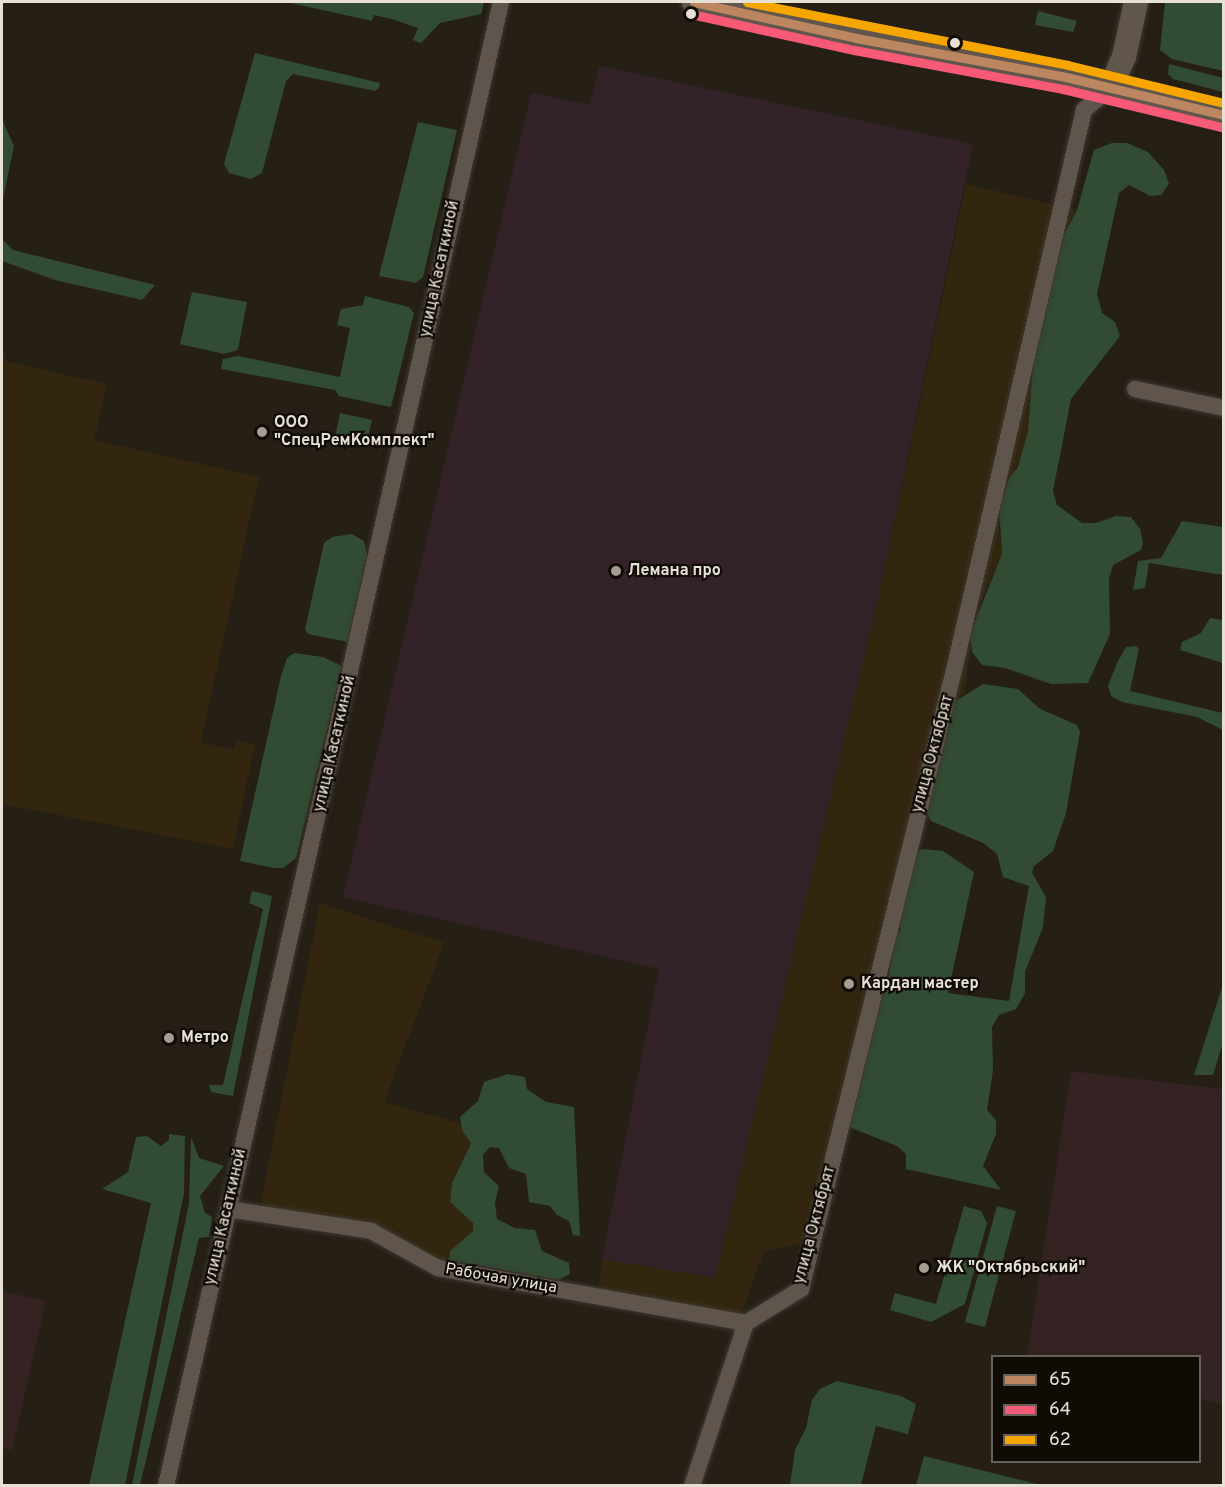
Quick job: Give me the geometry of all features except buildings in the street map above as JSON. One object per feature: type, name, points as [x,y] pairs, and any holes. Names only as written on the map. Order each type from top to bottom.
[{"type":"main road","points":[[694,2],[856,38],[1111,87],[1224,115]]},
{"type":"main road","name":"улица Октябрят","points":[[1111,87],[1124,57],[1136,2]]},
{"type":"street","name":"улица Касаткиной","points":[[166,1485],[382,539],[501,2]]},
{"type":"street","name":"улица Октябрят","points":[[746,1323],[801,1289],[956,666],[1084,110],[1111,87]]},
{"type":"street","points":[[1134,389],[1224,408]]},
{"type":"street","name":"Рабочая улица","points":[[228,1209],[371,1231],[438,1268],[746,1323]]},
{"type":"street","points":[[692,1485],[746,1323]]},
{"type":"shaded area","points":[[599,66],[973,144],[878,599],[715,1278],[602,1259],[659,969],[343,897],[531,93],[590,105]]},
{"type":"shaded area","points":[[966,184],[1077,210],[1065,233],[1033,365],[1028,431],[1022,455],[1003,495],[998,519],[1002,554],[974,617],[965,694],[959,698],[930,791],[899,916],[901,931],[896,935],[819,1240],[764,1251],[737,1326],[598,1298],[602,1259],[715,1278],[878,599]]},
{"type":"shaded area","points":[[2,352],[6,354],[5,361],[107,384],[94,440],[259,477],[201,742],[234,750],[237,740],[255,744],[233,849],[2,804]]},
{"type":"shaded area","points":[[320,903],[444,943],[384,1102],[459,1123],[471,1140],[452,1183],[450,1201],[473,1223],[472,1235],[450,1251],[449,1260],[439,1265],[372,1224],[260,1207]]},
{"type":"shaded area","points":[[1071,1071],[1223,1089],[1223,1404],[1201,1399],[1201,1355],[1027,1355]]},
{"type":"shaded area","points":[[2,1291],[46,1301],[12,1450],[2,1448]]},
{"type":"green space","points":[[286,2],[484,2],[481,14],[440,23],[421,43],[413,40],[418,28],[395,20],[374,15],[372,21]]},
{"type":"green space","points":[[1165,2],[1223,2],[1223,71],[1172,59],[1160,50]]},
{"type":"green space","points":[[1038,11],[1077,21],[1073,32],[1035,25]]},
{"type":"green space","points":[[255,53],[380,83],[379,88],[375,91],[293,74],[286,81],[262,173],[251,179],[229,173],[224,164]]},
{"type":"green space","points":[[1169,64],[1223,78],[1223,92],[1173,79],[1168,74]]},
{"type":"green space","points":[[2,119],[14,146],[2,204]]},
{"type":"green space","points":[[418,122],[457,130],[423,277],[416,283],[379,276]]},
{"type":"green space","points":[[1112,143],[1127,143],[1148,152],[1164,170],[1169,184],[1161,195],[1150,196],[1129,185],[1119,193],[1097,294],[1102,313],[1115,322],[1120,336],[1071,399],[1053,491],[1057,505],[1082,523],[1096,523],[1116,516],[1131,517],[1140,529],[1143,543],[1141,550],[1113,565],[1109,579],[1110,634],[1088,683],[1051,684],[1005,668],[982,665],[972,652],[970,634],[1002,554],[999,507],[1010,477],[1018,467],[1028,431],[1033,365],[1062,239],[1077,210],[1094,150]]},
{"type":"green space","points":[[2,239],[13,250],[155,285],[142,300],[55,280],[2,261]]},
{"type":"green space","points":[[192,292],[247,302],[238,350],[224,354],[180,344]]},
{"type":"green space","points":[[365,296],[409,307],[414,313],[391,407],[339,396],[335,390],[221,369],[223,359],[238,356],[340,377],[350,328],[337,325],[341,309],[363,305]]},
{"type":"green space","points":[[340,413],[372,420],[366,444],[335,437]]},
{"type":"green space","points":[[1182,521],[1223,527],[1223,575],[1149,563],[1145,588],[1133,590],[1138,561],[1161,558]]},
{"type":"green space","points":[[352,534],[364,541],[367,555],[348,642],[308,634],[305,629],[324,543],[332,537]]},
{"type":"green space","points":[[1210,618],[1223,620],[1223,663],[1180,650],[1182,642],[1201,633]]},
{"type":"green space","points":[[1136,646],[1139,649],[1130,691],[1223,713],[1223,730],[1197,717],[1122,702],[1111,696],[1108,686],[1117,663],[1126,647]]},
{"type":"green space","points":[[294,653],[323,657],[342,666],[296,858],[283,868],[274,868],[240,861],[281,676],[287,658]]},
{"type":"green space","points":[[983,684],[1018,689],[1040,709],[1077,725],[1080,732],[1066,813],[1053,851],[1034,866],[1032,873],[1046,897],[1043,927],[1025,972],[1025,993],[1016,1009],[999,1015],[992,1027],[993,1070],[987,1110],[996,1120],[996,1134],[983,1166],[1001,1190],[906,1169],[906,1154],[897,1146],[849,1127],[877,1002],[888,979],[896,935],[901,931],[899,917],[917,853],[922,849],[943,851],[974,872],[948,993],[1009,1001],[1029,886],[1003,877],[997,854],[983,843],[931,821],[926,810],[954,702]]},
{"type":"green space","points":[[252,891],[272,896],[233,1096],[211,1092],[209,1085],[223,1085],[263,909],[249,903]]},
{"type":"green space","points":[[1223,984],[1223,1042],[1213,1075],[1194,1075]]},
{"type":"green space","points":[[508,1074],[525,1077],[527,1089],[546,1102],[574,1107],[580,1236],[573,1235],[569,1221],[557,1215],[550,1206],[529,1202],[526,1174],[509,1168],[499,1148],[490,1147],[483,1155],[484,1172],[499,1186],[495,1203],[497,1219],[515,1228],[535,1230],[542,1251],[569,1263],[570,1274],[558,1280],[449,1260],[450,1251],[473,1231],[473,1223],[450,1202],[452,1183],[471,1143],[462,1130],[460,1117],[478,1101],[484,1082]]},
{"type":"green space","points":[[169,1134],[185,1136],[184,1193],[125,1485],[89,1485],[151,1203],[102,1189],[128,1172],[136,1137],[147,1136],[161,1146],[169,1140]]},
{"type":"green space","points":[[191,1137],[199,1158],[224,1166],[200,1196],[205,1213],[212,1217],[209,1237],[199,1238],[140,1485],[132,1485],[189,1203]]},
{"type":"green space","points":[[964,1206],[981,1211],[987,1223],[965,1304],[931,1322],[890,1310],[895,1293],[936,1304]]},
{"type":"green space","points":[[997,1206],[1016,1211],[985,1327],[965,1322]]},
{"type":"green space","points":[[837,1381],[901,1396],[916,1404],[908,1434],[876,1426],[861,1485],[790,1485],[795,1450],[806,1428],[812,1400],[820,1389]]},
{"type":"green space","points":[[924,1456],[1041,1485],[916,1485]]},
{"type":"transit line","name":"65","points":[[694,2],[856,38],[1066,77],[1224,115]]},
{"type":"transit line","name":"62","points":[[747,2],[1068,65],[1224,103]]},
{"type":"transit line","name":"64","points":[[691,14],[854,50],[1063,89],[1221,127]]},
{"type":"place","name":"ООО \"СпецРемКомплект\"","points":[[262,432]]},
{"type":"place","name":"Лемана про","points":[[616,571]]},
{"type":"place","name":"Кардан мастер","points":[[849,984]]},
{"type":"place","name":"Метро","points":[[169,1038]]},
{"type":"place","name":"ЖК \"Октябрьский\"","points":[[924,1268]]}]
